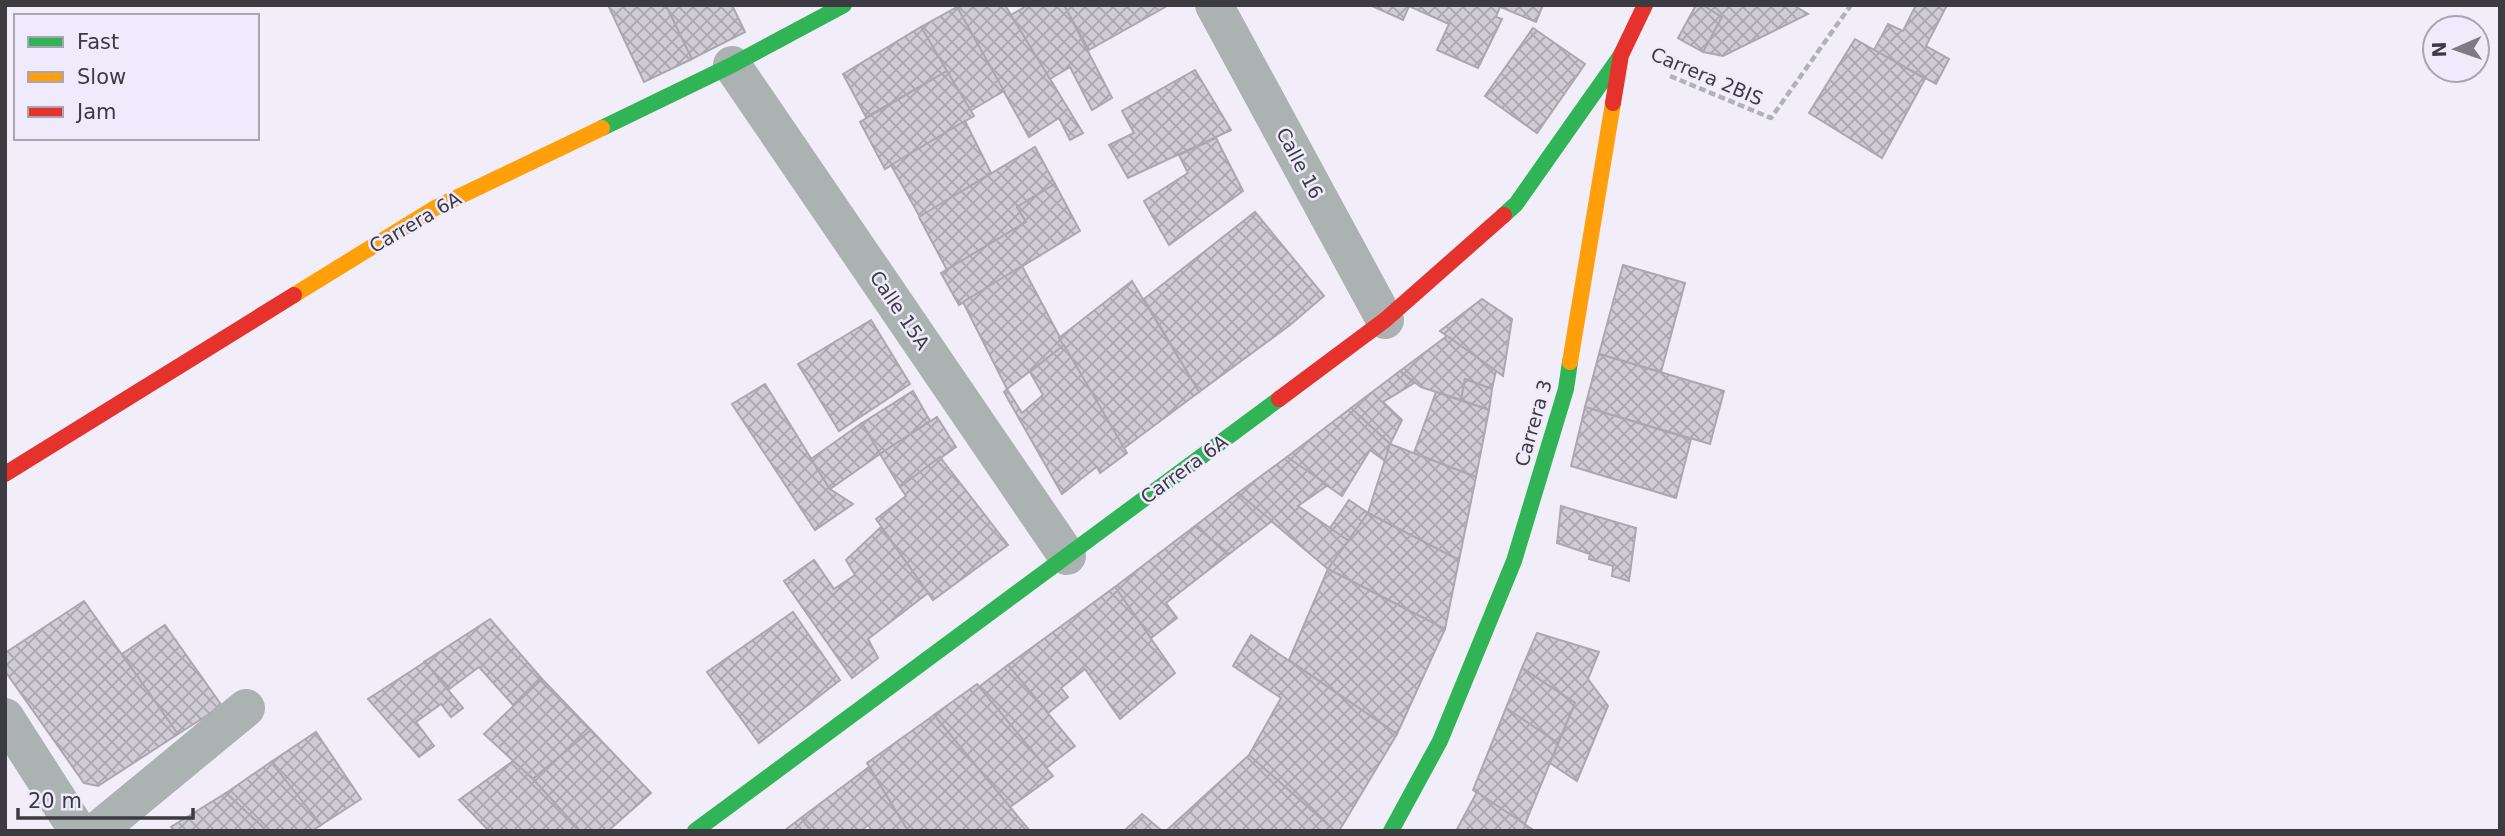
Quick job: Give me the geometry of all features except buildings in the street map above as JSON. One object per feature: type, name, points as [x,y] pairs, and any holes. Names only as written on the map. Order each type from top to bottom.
[{"type":"street","name":"Carrera 6A","points":[[5,474],[435,208],[732,65],[844,5]]},
{"type":"street","name":"Calle 16","points":[[1214,5],[1385,320]]},
{"type":"street","name":"Carrera 3","points":[[1391,831],[1440,741],[1514,561],[1566,389],[1621,55],[1645,5]]},
{"type":"street","name":"Carrera 6A","points":[[695,831],[1385,320],[1516,204],[1621,55]]},
{"type":"street","name":"Calle 15A","points":[[732,65],[1067,556]]},
{"type":"street","points":[[97,831],[246,708]]},
{"type":"street","points":[[5,717],[78,831]]},
{"type":"path","name":"Carrera 2BIS","points":[[1621,55],[1772,118],[1851,5]]},
{"type":"traffic: fast","points":[[602,128],[732,65],[844,5]]},
{"type":"traffic: fast","points":[[1504,215],[1516,204],[1621,55]]},
{"type":"traffic: fast","points":[[1391,831],[1440,741],[1514,561],[1566,389],[1570,362]]},
{"type":"traffic: fast","points":[[695,831],[1279,399]]},
{"type":"traffic: slow","points":[[1570,362],[1613,103]]},
{"type":"traffic: slow","points":[[294,295],[435,208],[602,128]]},
{"type":"traffic: jam","points":[[1613,103],[1621,55],[1645,5]]},
{"type":"traffic: jam","points":[[1279,399],[1385,320],[1504,215]]},
{"type":"traffic: jam","points":[[5,474],[294,295]]}]
